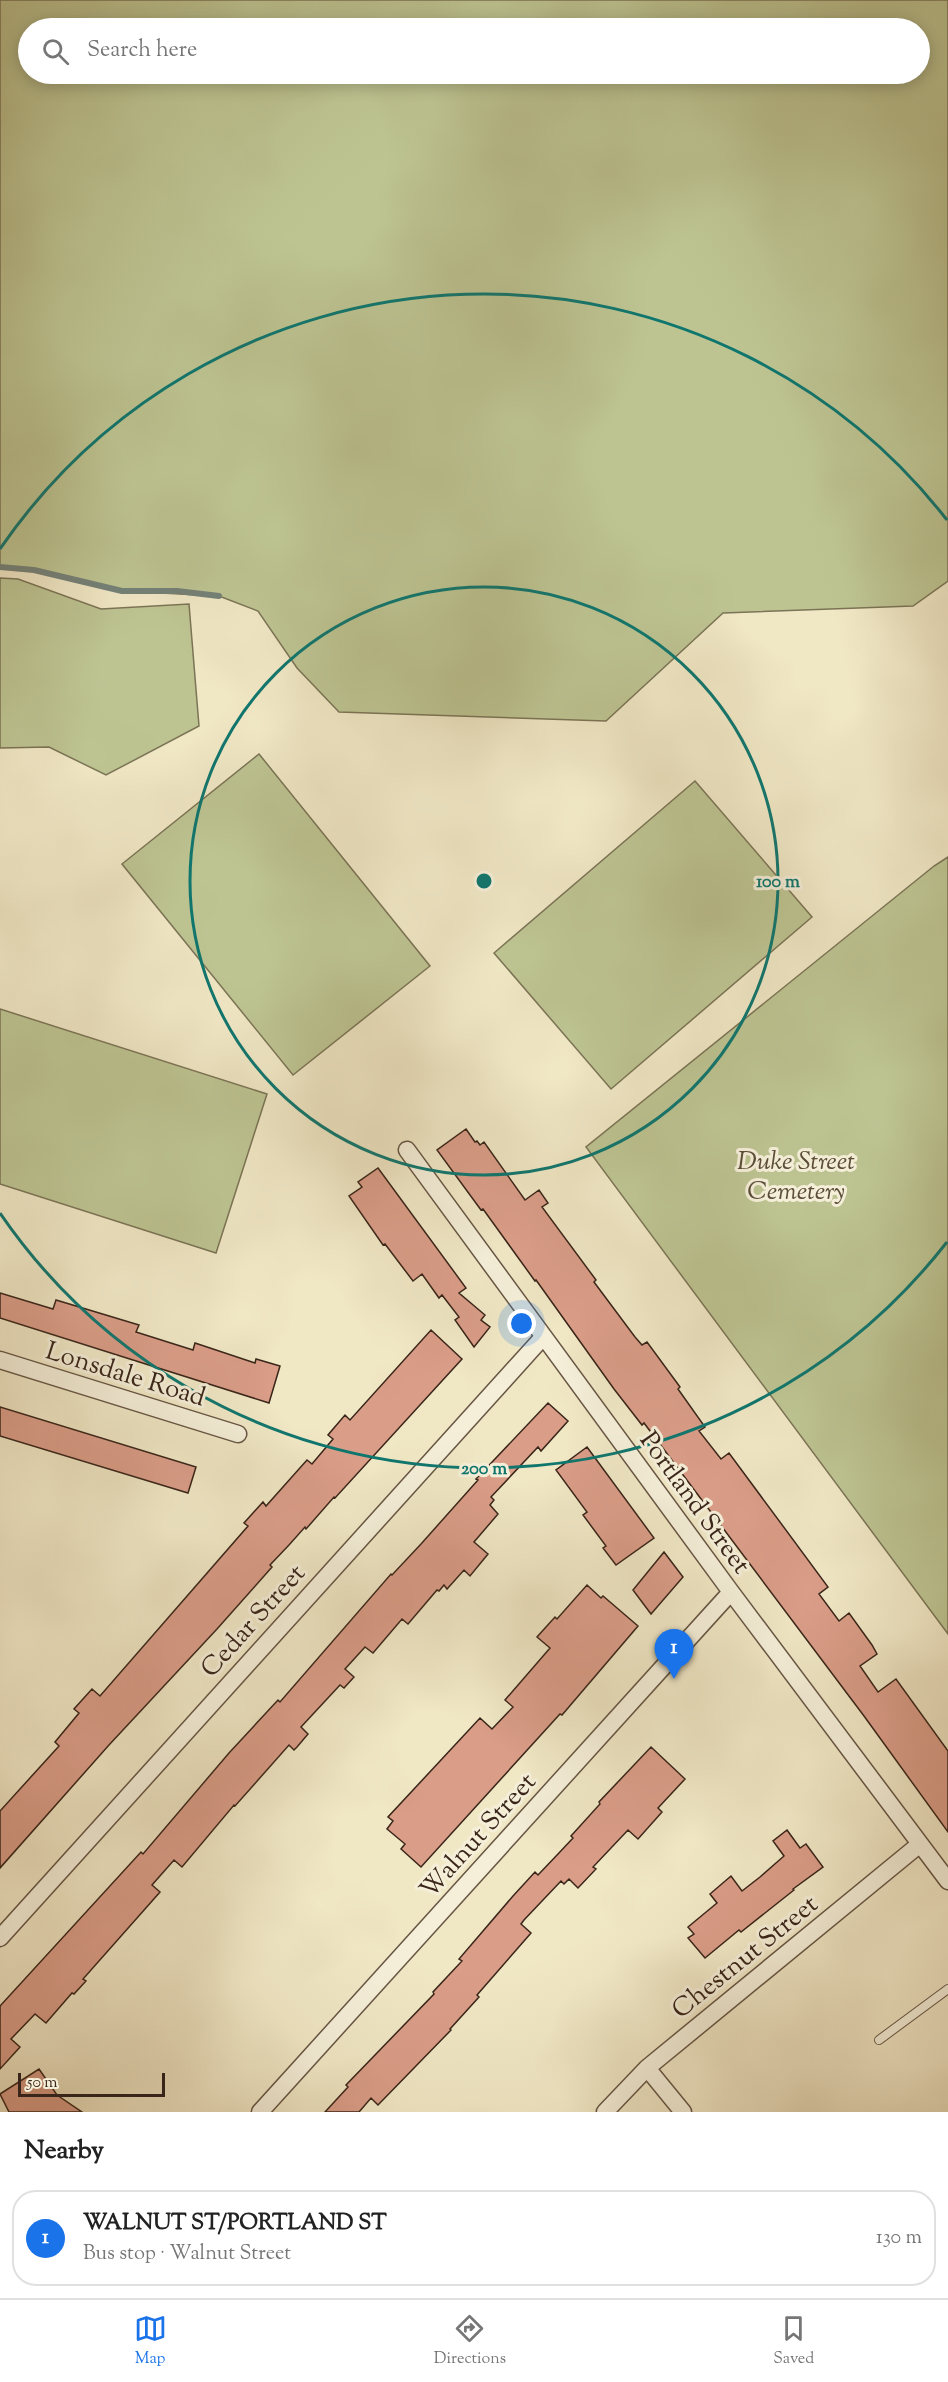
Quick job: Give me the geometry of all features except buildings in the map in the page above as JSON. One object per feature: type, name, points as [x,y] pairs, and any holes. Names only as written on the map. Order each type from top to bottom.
[{"type":"street","name":"Portland Street","points":[[408,1150],[731,1592],[948,1881]]},
{"type":"street","name":"Cedar Street","points":[[0,1938],[543,1337]]},
{"type":"street","name":"Lonsdale Road","points":[[0,1360],[238,1434]]},
{"type":"street","name":"Walnut Street","points":[[260,2112],[731,1592]]},
{"type":"street","name":"Chestnut Street","points":[[605,2112],[647,2068],[920,1844]]},
{"type":"street","points":[[647,2068],[683,2112]]},
{"type":"lane","points":[[879,2040],[948,1989]]},
{"type":"green space","points":[[0,0],[948,0],[948,581],[913,606],[723,613],[606,721],[339,712],[297,668],[258,611],[219,596],[122,591],[34,570],[0,567]]},
{"type":"green space","points":[[0,578],[18,579],[101,609],[189,604],[199,726],[106,775],[49,747],[0,748]]},
{"type":"green space","points":[[259,754],[430,966],[293,1075],[122,864]]},
{"type":"green space","points":[[695,781],[812,917],[611,1089],[494,953]]},
{"type":"green space","name":"Duke Street Cemetery","points":[[948,857],[948,1634],[586,1147]]},
{"type":"green space","points":[[0,1009],[267,1094],[216,1253],[0,1184]]},
{"type":"waterway","points":[[0,567],[34,570],[122,591],[177,591],[219,596]]},
{"type":"place","name":"WALNUT ST/PORTLAND ST","points":[[674,1679]]}]
